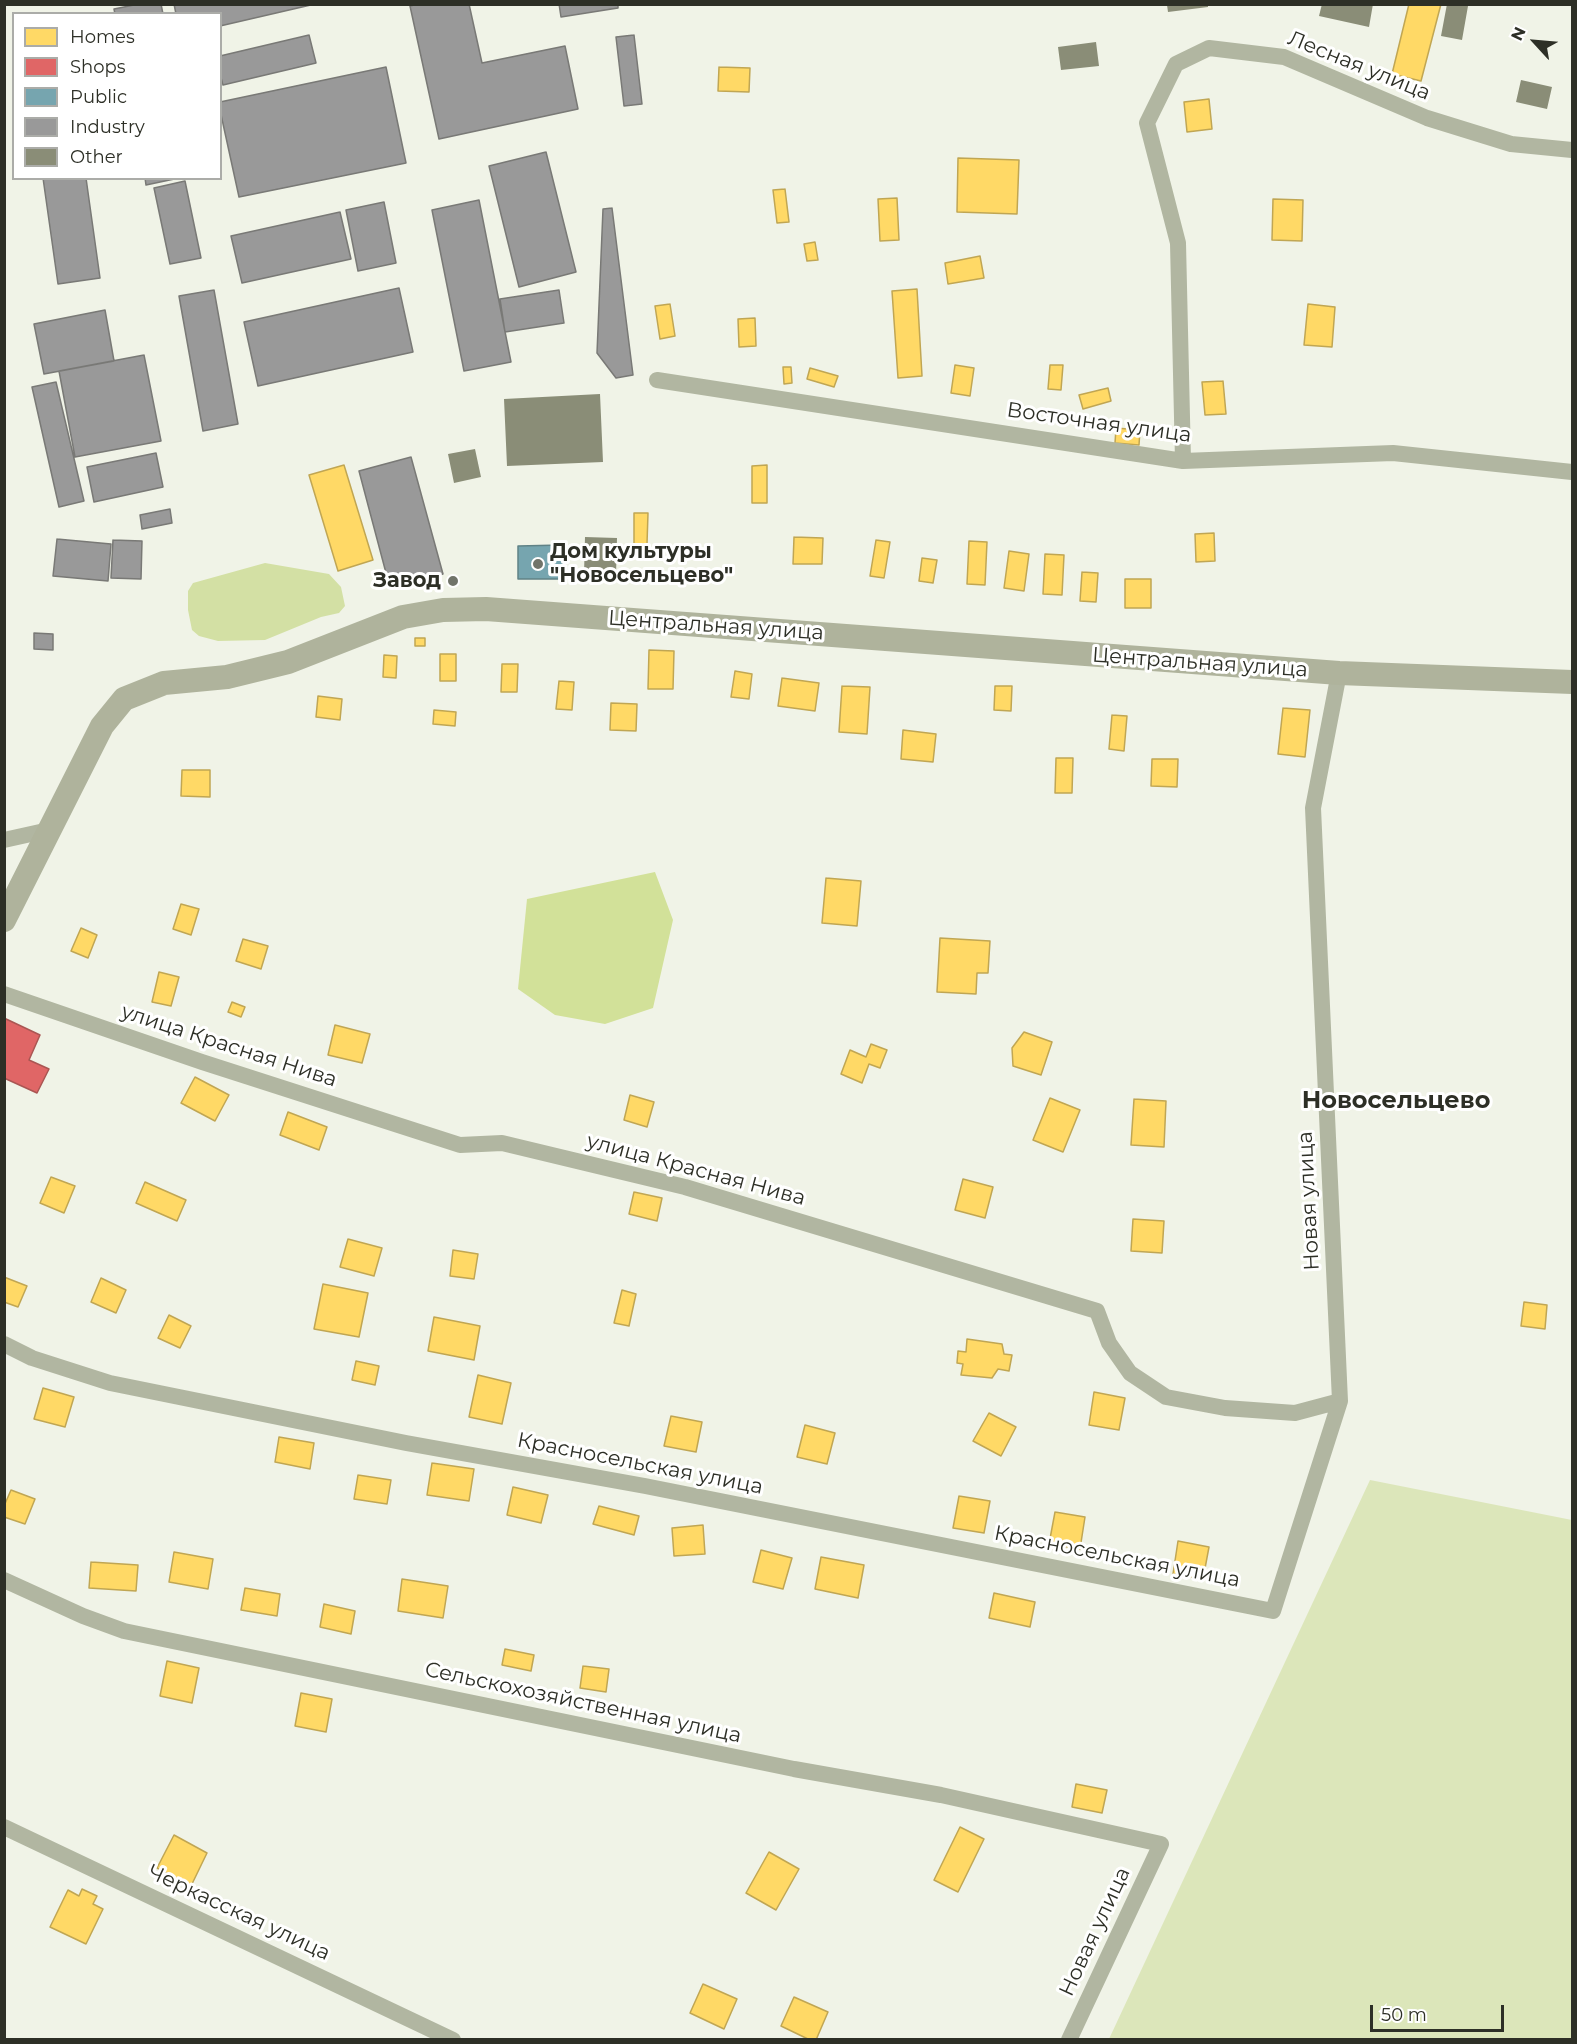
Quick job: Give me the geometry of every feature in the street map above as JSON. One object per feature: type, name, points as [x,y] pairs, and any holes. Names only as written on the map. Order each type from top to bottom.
[{"type":"street","name":"Лесная улица","points":[[1183,461],[1178,243],[1147,123],[1176,64],[1209,48],[1284,57],[1426,118],[1511,144],[1572,150]]},
{"type":"street","name":"Восточная улица","points":[[657,380],[1183,461],[1393,453],[1572,472]]},
{"type":"street","name":"Центральная улица","points":[[4,920],[102,726],[124,699],[164,683],[227,677],[288,662],[403,618],[443,610],[486,609],[1338,673],[1572,682]]},
{"type":"street","name":"Новая улица","points":[[1273,1611],[1340,1401],[1313,808],[1338,673]]},
{"type":"street","points":[[4,840],[49,830]]},
{"type":"street","name":"улица Красная Нива","points":[[4,994],[202,1062],[460,1145],[502,1143],[685,1187],[1097,1311],[1108,1343],[1130,1373],[1166,1397],[1225,1408],[1295,1413],[1340,1401]]},
{"type":"street","name":"Красносельская улица","points":[[4,1344],[32,1358],[110,1383],[406,1443],[645,1486],[1273,1611]]},
{"type":"street","name":"Сельскохозяйственная улица","points":[[4,1580],[83,1616],[124,1631],[794,1770],[941,1795],[1161,1844]]},
{"type":"street","name":"Черкасская улица","points":[[4,1827],[453,2040]]},
{"type":"street","name":"Новая улица","points":[[1069,2040],[1161,1844]]},
{"type":"shaded area","points":[[265,563],[329,574],[341,587],[345,606],[339,613],[321,617],[265,640],[218,641],[199,636],[192,630],[188,610],[188,591],[193,583]]},
{"type":"shaded area","points":[[655,872],[673,920],[653,1008],[605,1024],[555,1015],[518,989],[527,899]]},
{"type":"shaded area","points":[[1370,1480],[1572,1520],[1572,2039],[1109,2039]]},
{"type":"building: Homes","points":[[1409,4],[1441,4],[1421,81],[1392,74]]},
{"type":"building: Homes","points":[[719,67],[750,68],[749,92],[718,91]]},
{"type":"building: Homes","points":[[1209,99],[1212,129],[1187,132],[1184,102]]},
{"type":"building: Homes","points":[[958,158],[1019,160],[1017,214],[957,212]]},
{"type":"building: Homes","points":[[785,189],[789,222],[777,223],[773,190]]},
{"type":"building: Homes","points":[[897,198],[899,240],[880,241],[878,199]]},
{"type":"building: Homes","points":[[1273,199],[1303,200],[1302,241],[1272,240]]},
{"type":"building: Homes","points":[[815,242],[818,260],[807,261],[804,244]]},
{"type":"building: Homes","points":[[980,256],[984,278],[948,284],[945,263]]},
{"type":"building: Homes","points":[[917,289],[922,376],[898,378],[892,291]]},
{"type":"building: Homes","points":[[670,304],[675,336],[660,339],[655,306]]},
{"type":"building: Homes","points":[[1308,304],[1335,307],[1332,347],[1304,345]]},
{"type":"building: Homes","points":[[755,318],[756,346],[739,347],[738,319]]},
{"type":"building: Homes","points":[[955,365],[974,368],[970,396],[951,393]]},
{"type":"building: Homes","points":[[1050,365],[1063,365],[1061,390],[1048,389]]},
{"type":"building: Homes","points":[[783,367],[791,367],[792,383],[784,384]]},
{"type":"building: Homes","points":[[810,368],[838,376],[834,387],[807,379]]},
{"type":"building: Homes","points":[[1223,381],[1226,414],[1205,415],[1202,382]]},
{"type":"building: Homes","points":[[1108,388],[1111,401],[1083,409],[1079,395]]},
{"type":"building: Homes","points":[[1116,428],[1140,430],[1139,445],[1115,443]]},
{"type":"building: Homes","points":[[344,465],[373,560],[338,571],[309,475]]},
{"type":"building: Homes","points":[[767,465],[767,503],[752,503],[752,466]]},
{"type":"building: Homes","points":[[634,513],[648,513],[647,544],[634,544]]},
{"type":"building: Homes","points":[[1214,533],[1215,561],[1196,562],[1195,534]]},
{"type":"building: Homes","points":[[794,537],[823,538],[822,564],[793,564]]},
{"type":"building: Homes","points":[[876,540],[890,542],[884,578],[870,576]]},
{"type":"building: Homes","points":[[969,541],[987,542],[985,585],[967,584]]},
{"type":"building: Homes","points":[[1009,551],[1029,554],[1024,591],[1004,588]]},
{"type":"building: Homes","points":[[1045,554],[1064,555],[1062,595],[1043,594]]},
{"type":"building: Homes","points":[[922,558],[937,560],[933,583],[919,581]]},
{"type":"building: Homes","points":[[1082,572],[1098,573],[1096,602],[1080,601]]},
{"type":"building: Homes","points":[[1125,579],[1151,579],[1151,608],[1125,608]]},
{"type":"building: Homes","points":[[415,638],[425,638],[425,646],[415,646]]},
{"type":"building: Homes","points":[[649,650],[674,651],[673,689],[648,689]]},
{"type":"building: Homes","points":[[440,654],[456,654],[456,681],[440,681]]},
{"type":"building: Homes","points":[[384,655],[397,656],[396,678],[383,677]]},
{"type":"building: Homes","points":[[502,664],[518,664],[517,692],[501,692]]},
{"type":"building: Homes","points":[[735,671],[752,674],[749,699],[731,697]]},
{"type":"building: Homes","points":[[782,678],[819,683],[815,711],[778,706]]},
{"type":"building: Homes","points":[[559,681],[574,682],[572,710],[556,709]]},
{"type":"building: Homes","points":[[842,686],[870,687],[867,734],[839,732]]},
{"type":"building: Homes","points":[[995,686],[1012,686],[1011,711],[994,710]]},
{"type":"building: Homes","points":[[318,696],[342,699],[340,720],[316,717]]},
{"type":"building: Homes","points":[[611,703],[637,704],[636,731],[610,730]]},
{"type":"building: Homes","points":[[1283,708],[1310,710],[1305,757],[1278,754]]},
{"type":"building: Homes","points":[[434,710],[456,712],[455,726],[433,724]]},
{"type":"building: Homes","points":[[1112,715],[1127,716],[1124,751],[1109,749]]},
{"type":"building: Homes","points":[[903,730],[936,734],[933,762],[901,759]]},
{"type":"building: Homes","points":[[1056,758],[1073,758],[1072,793],[1055,793]]},
{"type":"building: Homes","points":[[1152,759],[1178,759],[1177,787],[1151,786]]},
{"type":"building: Homes","points":[[182,770],[210,770],[210,797],[181,796]]},
{"type":"building: Homes","points":[[826,878],[861,881],[857,926],[822,923]]},
{"type":"building: Homes","points":[[181,904],[199,909],[191,935],[173,929]]},
{"type":"building: Homes","points":[[81,928],[97,935],[88,958],[71,951]]},
{"type":"building: Homes","points":[[940,938],[990,941],[988,973],[977,973],[976,994],[937,992]]},
{"type":"building: Homes","points":[[243,939],[268,946],[261,969],[236,961]]},
{"type":"building: Homes","points":[[159,972],[179,977],[171,1006],[152,1002]]},
{"type":"building: Homes","points":[[232,1002],[245,1007],[241,1017],[228,1012]]},
{"type":"building: Homes","points":[[335,1025],[370,1034],[362,1063],[328,1055]]},
{"type":"building: Homes","points":[[1024,1032],[1052,1042],[1041,1075],[1013,1066],[1012,1048]]},
{"type":"building: Homes","points":[[871,1044],[887,1050],[880,1068],[869,1064],[862,1083],[841,1074],[850,1050],[866,1057]]},
{"type":"building: Homes","points":[[195,1077],[229,1095],[215,1121],[181,1103]]},
{"type":"building: Homes","points":[[630,1095],[654,1102],[647,1127],[624,1120]]},
{"type":"building: Homes","points":[[1050,1098],[1080,1110],[1063,1152],[1033,1140]]},
{"type":"building: Homes","points":[[1134,1099],[1166,1101],[1164,1147],[1131,1145]]},
{"type":"building: Homes","points":[[288,1112],[327,1127],[319,1150],[280,1135]]},
{"type":"building: Homes","points":[[51,1177],[75,1186],[64,1213],[40,1203]]},
{"type":"building: Homes","points":[[963,1179],[993,1187],[985,1218],[955,1210]]},
{"type":"building: Homes","points":[[145,1182],[186,1200],[177,1221],[136,1203]]},
{"type":"building: Homes","points":[[634,1192],[662,1198],[657,1221],[629,1214]]},
{"type":"building: Homes","points":[[1133,1219],[1164,1221],[1162,1253],[1131,1251]]},
{"type":"building: Homes","points":[[348,1239],[382,1248],[374,1276],[340,1267]]},
{"type":"building: Homes","points":[[453,1250],[478,1254],[474,1279],[450,1276]]},
{"type":"building: Homes","points":[[4,1277],[27,1286],[18,1307],[4,1302]]},
{"type":"building: Homes","points":[[101,1278],[126,1290],[116,1313],[91,1302]]},
{"type":"building: Homes","points":[[323,1284],[368,1293],[359,1337],[314,1329]]},
{"type":"building: Homes","points":[[622,1290],[636,1294],[629,1326],[614,1323]]},
{"type":"building: Homes","points":[[1524,1302],[1547,1305],[1545,1329],[1521,1326]]},
{"type":"building: Homes","points":[[169,1315],[191,1326],[180,1348],[158,1338]]},
{"type":"building: Homes","points":[[434,1317],[480,1326],[474,1360],[428,1351]]},
{"type":"building: Homes","points":[[967,1339],[1002,1344],[1004,1354],[1012,1355],[1009,1371],[998,1369],[992,1378],[961,1375],[963,1364],[957,1363],[958,1351],[966,1352]]},
{"type":"building: Homes","points":[[356,1361],[379,1366],[375,1385],[352,1380]]},
{"type":"building: Homes","points":[[478,1375],[511,1383],[502,1424],[469,1417]]},
{"type":"building: Homes","points":[[43,1388],[74,1397],[65,1427],[34,1419]]},
{"type":"building: Homes","points":[[1094,1392],[1125,1398],[1119,1430],[1089,1425]]},
{"type":"building: Homes","points":[[989,1413],[1016,1427],[1001,1456],[973,1441]]},
{"type":"building: Homes","points":[[671,1416],[702,1422],[696,1452],[664,1446]]},
{"type":"building: Homes","points":[[805,1425],[835,1433],[827,1464],[797,1457]]},
{"type":"building: Homes","points":[[279,1437],[314,1443],[310,1469],[275,1462]]},
{"type":"building: Homes","points":[[432,1463],[474,1469],[469,1501],[427,1495]]},
{"type":"building: Homes","points":[[358,1475],[391,1480],[387,1504],[354,1499]]},
{"type":"building: Homes","points":[[513,1487],[548,1495],[541,1523],[507,1515]]},
{"type":"building: Homes","points":[[11,1490],[35,1499],[25,1524],[4,1517],[4,1506]]},
{"type":"building: Homes","points":[[959,1496],[990,1501],[984,1533],[953,1528]]},
{"type":"building: Homes","points":[[599,1506],[639,1516],[634,1535],[593,1524]]},
{"type":"building: Homes","points":[[1055,1512],[1085,1517],[1080,1549],[1049,1544]]},
{"type":"building: Homes","points":[[703,1525],[705,1554],[674,1556],[672,1528]]},
{"type":"building: Homes","points":[[1178,1541],[1209,1547],[1203,1579],[1173,1574]]},
{"type":"building: Homes","points":[[761,1550],[792,1558],[783,1589],[753,1582]]},
{"type":"building: Homes","points":[[174,1552],[213,1559],[208,1589],[169,1582]]},
{"type":"building: Homes","points":[[821,1557],[864,1565],[858,1598],[815,1589]]},
{"type":"building: Homes","points":[[91,1562],[138,1565],[136,1591],[89,1588]]},
{"type":"building: Homes","points":[[402,1579],[448,1586],[443,1618],[398,1611]]},
{"type":"building: Homes","points":[[245,1588],[280,1594],[277,1616],[241,1610]]},
{"type":"building: Homes","points":[[994,1593],[1035,1602],[1030,1627],[989,1618]]},
{"type":"building: Homes","points":[[324,1604],[355,1611],[351,1634],[320,1627]]},
{"type":"building: Homes","points":[[505,1649],[534,1655],[531,1671],[502,1665]]},
{"type":"building: Homes","points":[[167,1661],[199,1668],[192,1703],[160,1696]]},
{"type":"building: Homes","points":[[583,1666],[609,1669],[606,1692],[580,1688]]},
{"type":"building: Homes","points":[[301,1693],[332,1699],[326,1732],[295,1726]]},
{"type":"building: Homes","points":[[1076,1784],[1107,1790],[1102,1813],[1072,1807]]},
{"type":"building: Homes","points":[[960,1827],[984,1839],[958,1892],[934,1880]]},
{"type":"building: Homes","points":[[174,1835],[207,1853],[191,1886],[157,1868]]},
{"type":"building: Homes","points":[[769,1852],[799,1869],[776,1910],[746,1893]]},
{"type":"building: Homes","points":[[82,1889],[97,1896],[93,1904],[103,1909],[86,1944],[50,1927],[68,1890],[79,1896]]},
{"type":"building: Homes","points":[[703,1984],[737,1999],[724,2029],[690,2013]]},
{"type":"building: Homes","points":[[794,1997],[828,2012],[816,2040],[810,2040],[781,2026]]},
{"type":"building: Shops","points":[[4,1018],[40,1035],[29,1060],[49,1069],[37,1093],[4,1078]]},
{"type":"building: Public","points":[[562,545],[563,579],[518,579],[518,546]]},
{"type":"building: Industry","points":[[139,4],[161,4],[163,12],[115,12],[114,9]]},
{"type":"building: Industry","points":[[174,4],[315,4],[222,26],[222,12],[176,12]]},
{"type":"building: Industry","points":[[469,4],[482,63],[565,46],[578,109],[439,139],[410,6]]},
{"type":"building: Industry","points":[[559,4],[618,4],[618,8],[561,17]]},
{"type":"building: Industry","points":[[309,35],[316,63],[223,85],[222,56]]},
{"type":"building: Industry","points":[[634,35],[642,104],[624,106],[616,37]]},
{"type":"building: Industry","points":[[386,67],[406,163],[239,197],[222,119],[222,102]]},
{"type":"building: Industry","points":[[546,152],[576,272],[519,287],[489,166]]},
{"type":"building: Industry","points":[[43,180],[86,180],[100,278],[58,284]]},
{"type":"building: Industry","points":[[145,180],[170,180],[146,185]]},
{"type":"building: Industry","points":[[185,181],[201,258],[170,264],[154,188]]},
{"type":"building: Industry","points":[[479,200],[511,362],[464,371],[432,210]]},
{"type":"building: Industry","points":[[384,202],[396,263],[358,271],[346,210]]},
{"type":"building: Industry","points":[[612,208],[633,375],[616,378],[597,353],[603,209]]},
{"type":"building: Industry","points":[[340,212],[351,259],[242,283],[231,236]]},
{"type":"building: Industry","points":[[399,288],[413,352],[258,386],[244,322]]},
{"type":"building: Industry","points":[[214,290],[238,424],[203,431],[179,296]]},
{"type":"building: Industry","points":[[559,290],[564,323],[505,332],[500,299]]},
{"type":"building: Industry","points":[[105,310],[114,361],[44,374],[34,324]]},
{"type":"building: Industry","points":[[144,355],[161,441],[75,457],[59,371]]},
{"type":"building: Industry","points":[[56,382],[84,501],[59,507],[32,387]]},
{"type":"building: Industry","points":[[156,453],[163,487],[94,502],[87,467]]},
{"type":"building: Industry","points":[[411,457],[443,574],[390,588],[359,471]]},
{"type":"building: Industry","points":[[170,509],[172,523],[142,529],[140,515]]},
{"type":"building: Industry","points":[[57,539],[111,544],[108,581],[53,576]]},
{"type":"building: Industry","points":[[113,540],[142,541],[141,579],[111,578]]},
{"type":"building: Industry","points":[[34,633],[53,634],[53,650],[34,649]]},
{"type":"building: Other","points":[[1322,4],[1373,4],[1369,27],[1319,16]]},
{"type":"building: Other","points":[[1447,4],[1468,6],[1462,40],[1441,36]]},
{"type":"building: Other","points":[[1167,5],[1208,5],[1208,7],[1168,12]]},
{"type":"building: Other","points":[[1096,42],[1099,66],[1061,70],[1058,47]]},
{"type":"building: Other","points":[[1521,80],[1552,87],[1547,109],[1516,102]]},
{"type":"building: Other","points":[[600,394],[603,462],[507,466],[504,399]]},
{"type":"building: Other","points":[[475,449],[481,477],[454,483],[448,454]]},
{"type":"building: Other","points":[[585,537],[617,538],[616,575],[584,574]]},
{"type":"place","name":"Дом культуры \"Новосельцево\"","points":[[538,564]]},
{"type":"place","name":"Завод","points":[[453,581]]},
{"type":"district","name":"Новосельцево","points":[[1396,1101]]}]
